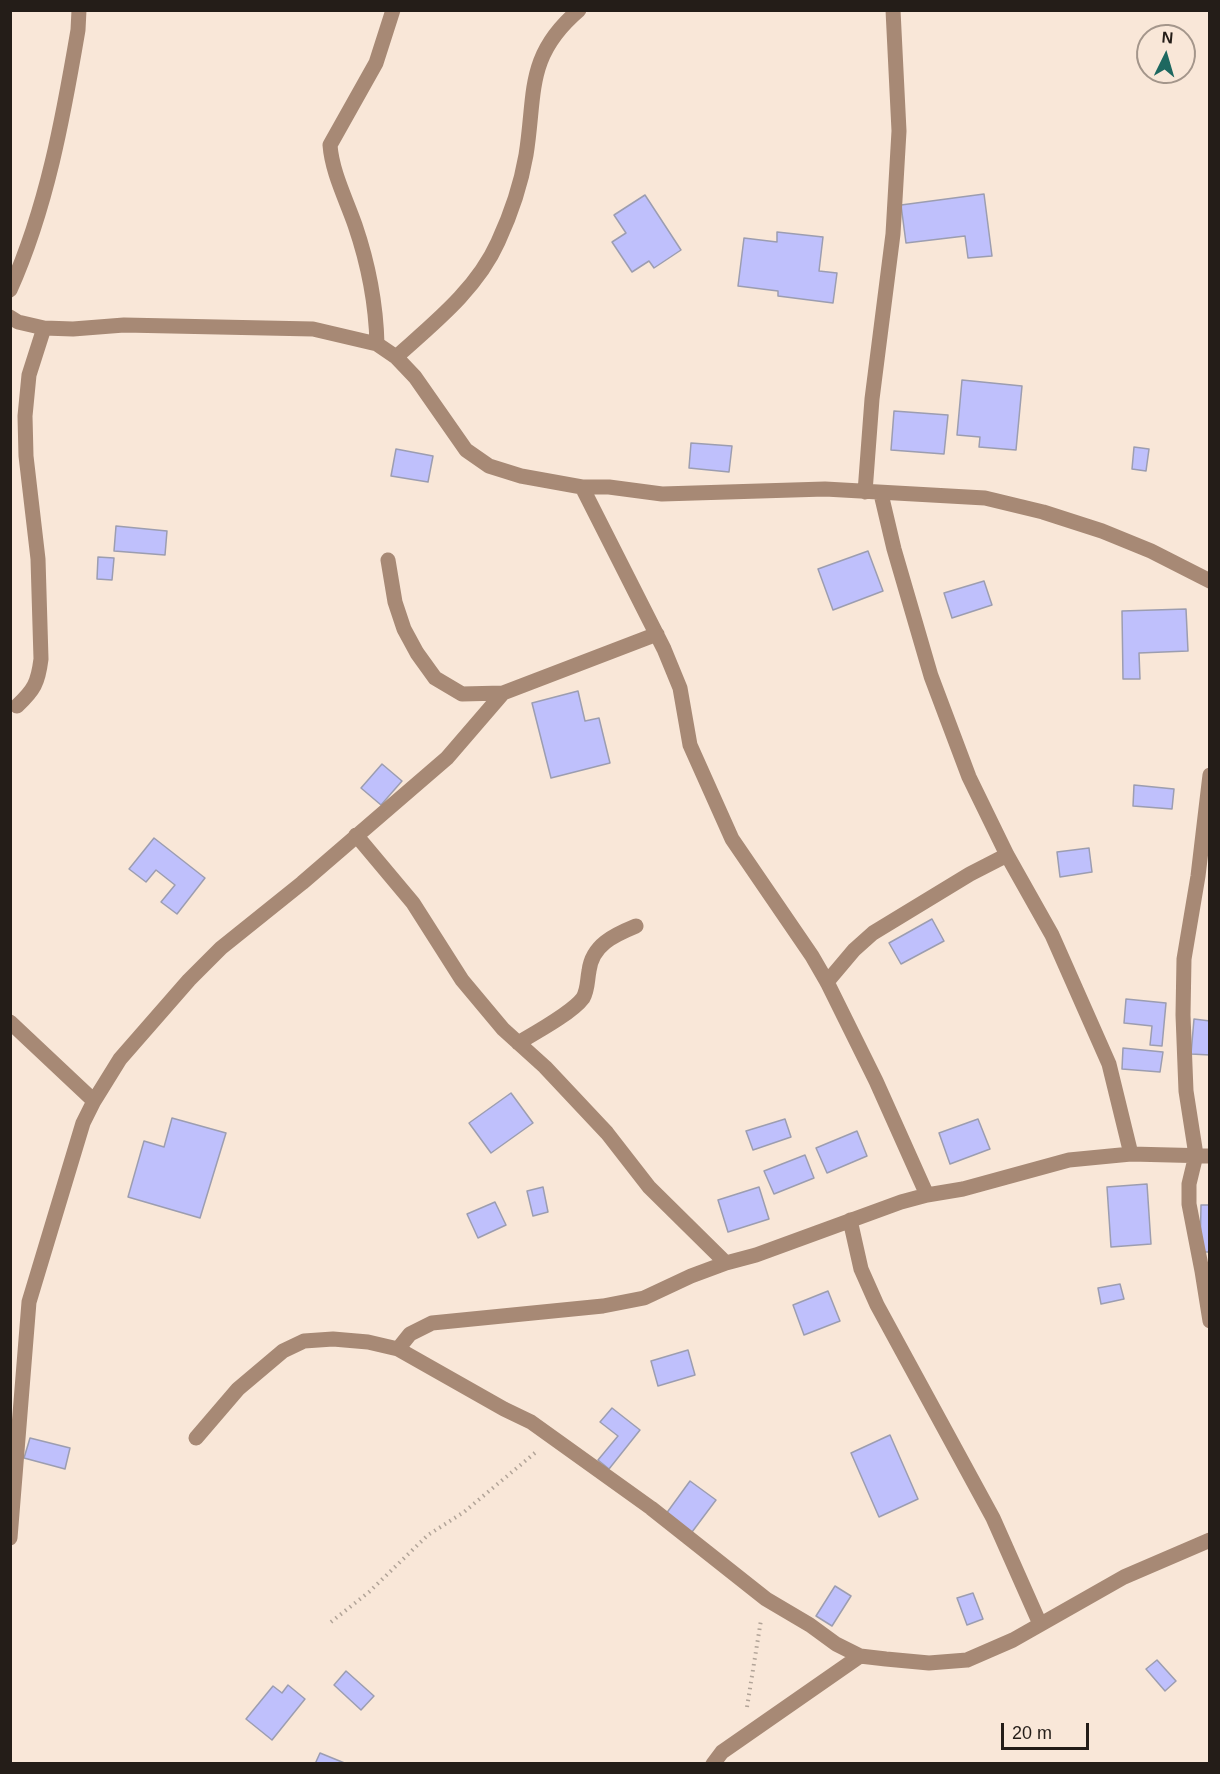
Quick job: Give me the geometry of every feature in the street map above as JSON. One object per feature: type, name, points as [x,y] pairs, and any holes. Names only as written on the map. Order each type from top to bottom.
[{"type":"street","points":[[10,290],[36,225],[55,152],[78,30],[79,10]]},
{"type":"street","points":[[377,344],[376,313],[367,270],[356,227],[335,170],[330,145],[376,63],[393,10]]},
{"type":"street","points":[[396,357],[440,318],[477,277],[498,243],[517,192],[524,164],[534,79],[545,51],[562,24],[579,10]]},
{"type":"street","points":[[865,492],[872,399],[894,223],[899,131],[893,10]]},
{"type":"street","points":[[10,317],[18,322],[44,328],[73,329],[135,325],[313,328],[377,344],[396,357],[415,377],[466,450],[489,466],[521,476],[582,487],[609,487],[662,494],[825,489],[881,494],[985,498],[1043,512],[1102,531],[1152,551],[1209,580]]},
{"type":"street","points":[[17,706],[33,690],[39,676],[41,659],[38,559],[26,456],[25,416],[29,375],[44,328]]},
{"type":"street","points":[[582,487],[657,634],[680,688],[690,745],[732,839],[813,956],[876,1081],[927,1196]]},
{"type":"street","points":[[881,494],[894,549],[931,676],[969,777],[1007,855],[1052,935],[1109,1064],[1131,1154]]},
{"type":"street","points":[[388,560],[395,602],[404,629],[417,653],[435,678],[462,694],[502,693],[657,634]]},
{"type":"street","points":[[10,1538],[29,1302],[83,1123],[94,1101],[120,1059],[189,980],[221,948],[302,883],[447,758],[502,693]]},
{"type":"street","points":[[1209,775],[1198,876],[1184,959],[1183,1015],[1186,1091],[1203,1155],[1189,1184],[1189,1204],[1209,1321]]},
{"type":"street","points":[[356,835],[413,903],[462,980],[503,1029],[607,1133],[648,1187],[726,1263]]},
{"type":"street","points":[[827,982],[854,950],[873,933],[970,874],[1007,855]]},
{"type":"street","points":[[518,1043],[573,1007],[588,988],[589,967],[595,953],[606,940],[636,926]]},
{"type":"street","points":[[10,1022],[94,1101]]},
{"type":"street","points":[[398,1349],[410,1334],[432,1323],[603,1306],[644,1298],[691,1276],[850,1221],[927,1196],[963,1189],[1069,1160],[1131,1154],[1203,1155]]},
{"type":"street","points":[[850,1221],[861,1269],[878,1305],[993,1518],[1040,1624]]},
{"type":"street","points":[[196,1438],[238,1389],[283,1351],[304,1341],[333,1339],[368,1342],[398,1349],[531,1422],[651,1509],[766,1599],[810,1625],[836,1644],[860,1656],[929,1663],[967,1660],[1013,1640],[1124,1577],[1209,1540]]},
{"type":"street","points":[[713,1764],[722,1752],[860,1656]]},
{"type":"path","points":[[331,1622],[369,1592],[428,1535],[464,1512],[552,1437]]},
{"type":"path","points":[[737,1741],[750,1700],[757,1636],[766,1599]]},
{"type":"building","points":[[984,194],[992,256],[968,258],[965,236],[906,243],[901,205]]},
{"type":"building","points":[[645,195],[681,250],[654,268],[649,261],[632,272],[612,242],[626,233],[614,215]]},
{"type":"building","points":[[777,232],[823,237],[819,271],[837,273],[833,303],[778,296],[778,291],[738,286],[744,238],[777,242]]},
{"type":"building","points":[[962,380],[1022,386],[1016,450],[979,447],[980,437],[957,435]]},
{"type":"building","points":[[894,411],[948,415],[944,454],[891,450]]},
{"type":"building","points":[[691,443],[732,446],[729,472],[689,468]]},
{"type":"building","points":[[1134,447],[1149,449],[1146,471],[1132,469]]},
{"type":"building","points":[[396,449],[433,456],[428,482],[391,476]]},
{"type":"building","points":[[116,526],[167,531],[165,555],[114,551]]},
{"type":"building","points":[[868,551],[883,591],[833,610],[818,569]]},
{"type":"building","points":[[98,557],[114,558],[112,580],[97,579]]},
{"type":"building","points":[[984,581],[992,605],[952,618],[944,593]]},
{"type":"building","points":[[1186,609],[1188,651],[1139,653],[1140,679],[1123,679],[1122,611]]},
{"type":"building","points":[[578,691],[585,721],[599,718],[610,763],[551,778],[532,703]]},
{"type":"building","points":[[382,764],[402,781],[381,805],[361,788]]},
{"type":"building","points":[[1134,785],[1174,789],[1172,809],[1133,806]]},
{"type":"building","points":[[154,838],[205,878],[177,914],[161,902],[175,885],[156,870],[146,882],[129,869]]},
{"type":"building","points":[[1089,848],[1092,872],[1060,877],[1057,852]]},
{"type":"building","points":[[932,919],[944,941],[901,964],[889,943]]},
{"type":"building","points":[[1126,999],[1166,1003],[1162,1046],[1150,1045],[1152,1026],[1124,1023]]},
{"type":"building","points":[[1194,1019],[1210,1021],[1210,1055],[1191,1054]]},
{"type":"building","points":[[1123,1048],[1163,1052],[1160,1072],[1122,1069]]},
{"type":"building","points":[[511,1093],[533,1123],[491,1153],[469,1123]]},
{"type":"building","points":[[172,1118],[226,1133],[200,1218],[128,1197],[144,1141],[164,1147]]},
{"type":"building","points":[[785,1119],[791,1137],[753,1150],[746,1131]]},
{"type":"building","points":[[978,1119],[990,1149],[950,1164],[939,1133]]},
{"type":"building","points":[[857,1131],[867,1156],[827,1173],[816,1148]]},
{"type":"building","points":[[805,1155],[814,1178],[774,1194],[764,1171]]},
{"type":"building","points":[[1147,1184],[1151,1244],[1111,1247],[1107,1187]]},
{"type":"building","points":[[543,1187],[548,1212],[533,1216],[527,1191]]},
{"type":"building","points":[[759,1187],[769,1219],[728,1232],[718,1200]]},
{"type":"building","points":[[495,1202],[506,1225],[478,1238],[467,1214]]},
{"type":"building","points":[[1201,1205],[1210,1205],[1210,1252],[1200,1252]]},
{"type":"building","points":[[1120,1284],[1124,1299],[1101,1304],[1098,1288]]},
{"type":"building","points":[[828,1291],[840,1321],[804,1335],[793,1305]]},
{"type":"building","points":[[688,1350],[695,1375],[658,1386],[651,1361]]},
{"type":"building","points":[[612,1408],[640,1430],[609,1469],[598,1460],[618,1436],[600,1422]]},
{"type":"building","points":[[890,1435],[918,1499],[879,1517],[851,1453]]},
{"type":"building","points":[[30,1438],[70,1448],[65,1469],[24,1458]]},
{"type":"building","points":[[690,1481],[716,1500],[689,1536],[663,1518]]},
{"type":"building","points":[[835,1586],[851,1596],[832,1626],[816,1616]]},
{"type":"building","points":[[973,1593],[983,1619],[967,1625],[957,1598]]},
{"type":"building","points":[[1157,1660],[1176,1681],[1165,1691],[1146,1669]]},
{"type":"building","points":[[346,1671],[374,1696],[361,1710],[334,1685]]},
{"type":"building","points":[[288,1685],[305,1699],[272,1740],[246,1719],[273,1686],[282,1693]]},
{"type":"building","points":[[320,1753],[347,1764],[315,1764]]}]
